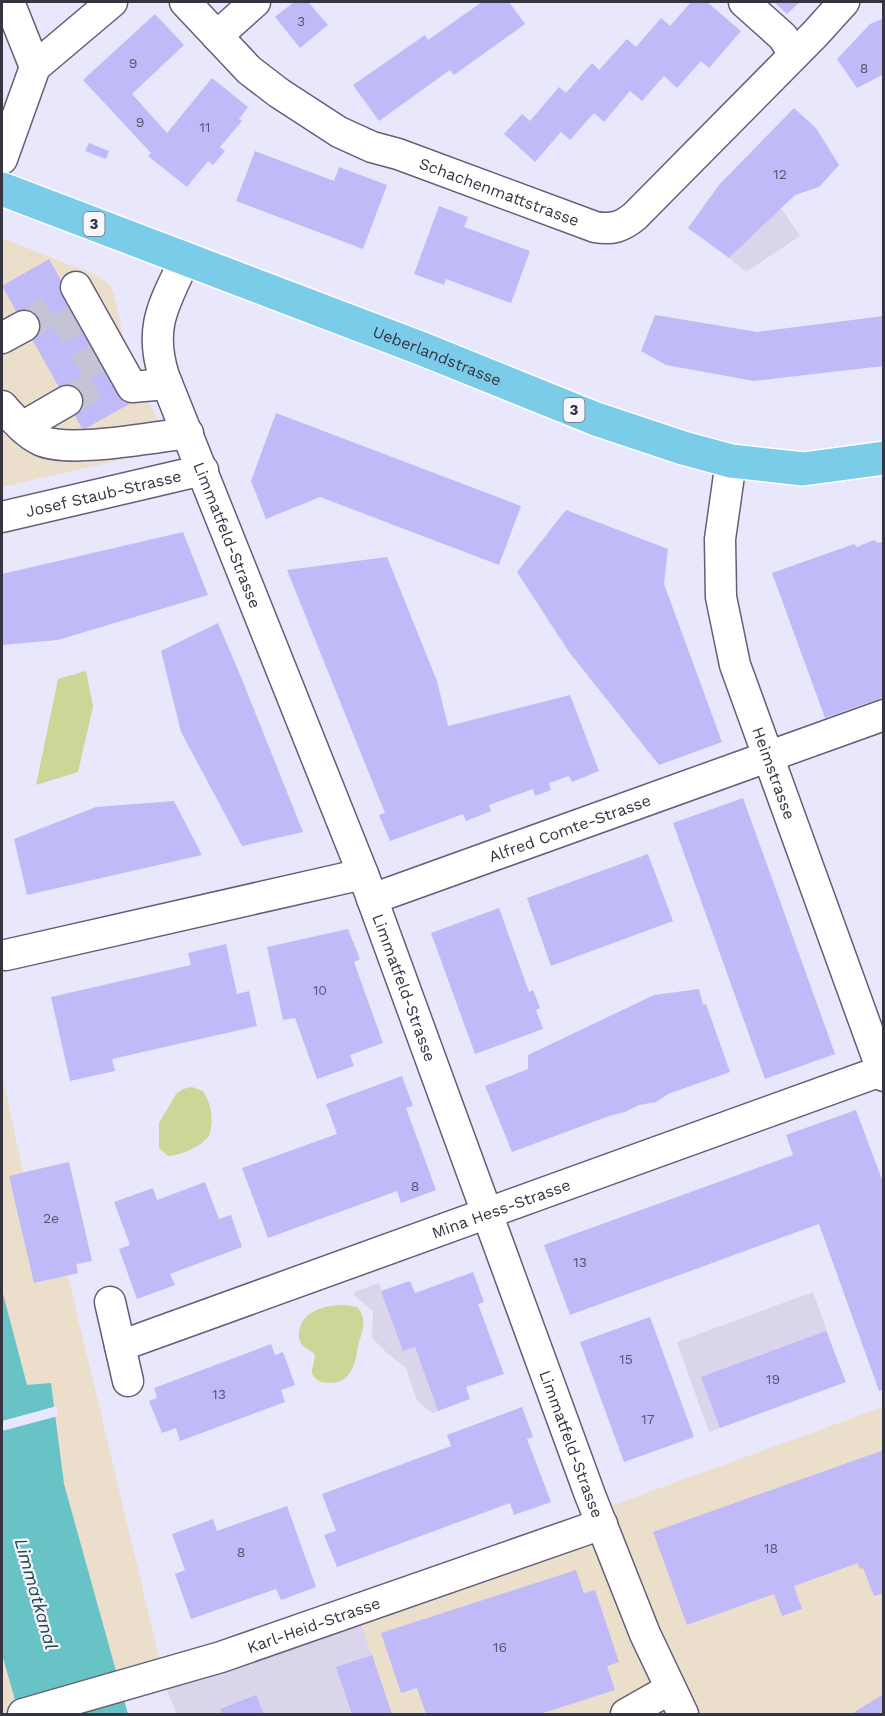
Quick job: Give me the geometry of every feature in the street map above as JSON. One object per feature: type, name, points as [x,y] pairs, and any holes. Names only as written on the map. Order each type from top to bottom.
[{"type":"main road","name":"Ueberlandstrasse","points":[[2,189],[420,348],[596,419],[683,448],[731,460],[803,469],[884,458]]},
{"type":"street","points":[[9,2],[35,67]]},
{"type":"street","points":[[2,159],[35,67],[112,2]]},
{"type":"street","name":"Schachenmattstrasse","points":[[185,2],[249,70],[302,109],[339,132],[372,147],[398,153],[595,227],[609,229],[618,227],[635,216],[844,2]]},
{"type":"street","points":[[217,36],[255,2]]},
{"type":"street","points":[[744,2],[783,37],[794,55]]},
{"type":"street","name":"Limmatfeld-Strasse","points":[[185,259],[158,324],[159,360],[167,384],[368,886],[486,1213],[602,1524],[645,1634],[677,1702]]},
{"type":"street","points":[[76,287],[132,387],[167,384]]},
{"type":"street","points":[[12,416],[67,401]]},
{"type":"street","points":[[12,416],[39,440],[62,446],[188,433]]},
{"type":"street","name":"Heimstrasse","points":[[731,460],[720,539],[721,597],[735,665],[882,1074]]},
{"type":"street","name":"Josef Staub-Strasse","points":[[2,517],[203,470]]},
{"type":"street","name":"Alfred Comte-Strasse","points":[[6,955],[368,886],[884,715]]},
{"type":"street","name":"Mina Hess-Strasse","points":[[120,1346],[486,1213],[882,1074]]},
{"type":"street","points":[[110,1302],[128,1381]]},
{"type":"street","name":"Karl-Heid-Strasse","points":[[23,1714],[221,1657],[602,1524]]},
{"type":"street","points":[[626,1714],[677,1702]]},
{"type":"shaded area","points":[[746,157],[800,236],[746,272],[729,258],[747,241],[702,208],[720,184]]},
{"type":"shaded area","points":[[2,238],[96,275],[111,286],[123,338],[154,413],[173,448],[2,487]]},
{"type":"shaded area","points":[[86,671],[93,707],[78,772],[36,785],[58,679]]},
{"type":"shaded area","points":[[2,1074],[23,1172],[69,1162],[92,1261],[77,1265],[78,1273],[68,1276],[166,1687],[68,1714],[2,1714]]},
{"type":"shaded area","points":[[192,1087],[203,1091],[210,1107],[212,1119],[209,1136],[190,1150],[168,1156],[159,1148],[159,1123],[176,1094]]},
{"type":"shaded area","points":[[410,1281],[431,1340],[415,1347],[438,1411],[432,1413],[417,1401],[406,1368],[372,1338],[373,1311],[356,1297],[354,1292],[379,1283],[382,1291]]},
{"type":"shaded area","points":[[813,1292],[833,1348],[740,1383],[752,1416],[709,1432],[677,1342]]},
{"type":"shaded area","points":[[345,1305],[357,1307],[363,1317],[363,1326],[352,1370],[338,1382],[321,1382],[313,1376],[312,1372],[314,1353],[301,1343],[299,1332],[301,1325],[305,1318],[316,1310]]},
{"type":"shaded area","points":[[883,1407],[883,1714],[391,1714],[359,1618],[583,1516]]},
{"type":"shaded area","points":[[359,1618],[391,1714],[177,1714],[166,1688]]},
{"type":"water","name":"Limmatkanal","points":[[2,1290],[27,1385],[51,1383],[64,1484],[128,1714],[19,1714],[2,1654]]},
{"type":"pier","points":[[57,1406],[58,1416],[2,1431],[2,1421]]},
{"type":"building","points":[[294,2],[308,2],[328,25],[300,48],[275,17]]},
{"type":"building","points":[[482,2],[509,2],[525,24],[454,75],[450,70],[379,121],[353,85],[425,35],[428,40]]},
{"type":"building","points":[[691,2],[707,2],[741,31],[709,68],[701,61],[677,88],[664,76],[642,101],[630,91],[604,122],[594,113],[570,140],[561,132],[535,162],[504,134],[522,114],[530,121],[559,87],[566,93],[592,63],[599,70],[627,39],[636,47],[661,18],[670,26]]},
{"type":"building","points":[[774,2],[800,2],[787,14]]},
{"type":"building","points":[[155,14],[184,45],[132,94],[167,133],[212,78],[248,107],[239,119],[242,121],[220,147],[225,151],[213,165],[208,161],[187,187],[148,156],[151,153],[83,80]]},
{"type":"building","points":[[884,18],[884,74],[857,88],[837,59],[870,24]]},
{"type":"building","points":[[794,108],[816,128],[839,165],[819,187],[795,195],[729,258],[688,228],[720,184]]},
{"type":"building","points":[[89,143],[109,151],[106,159],[85,151]]},
{"type":"building","points":[[255,151],[334,181],[339,167],[387,185],[363,249],[236,201]]},
{"type":"building","points":[[439,206],[468,217],[464,227],[530,251],[511,303],[446,279],[444,285],[414,274]]},
{"type":"building","points":[[49,259],[131,403],[83,430],[2,286]]},
{"type":"building","points":[[655,315],[757,332],[884,316],[884,366],[754,381],[666,365],[641,351]]},
{"type":"building","points":[[276,413],[521,506],[499,565],[320,497],[266,519],[251,481]]},
{"type":"building","points":[[566,510],[668,549],[664,584],[722,742],[659,765],[569,652],[517,572]]},
{"type":"building","points":[[183,532],[208,595],[58,640],[2,645],[2,574]]},
{"type":"building","points":[[874,540],[878,543],[884,541],[884,697],[825,718],[772,573],[854,544],[857,547]]},
{"type":"building","points":[[387,557],[437,681],[448,726],[570,695],[599,771],[572,782],[569,776],[549,783],[551,790],[535,796],[533,789],[489,805],[491,811],[466,821],[463,814],[390,841],[379,815],[385,813],[287,570]]},
{"type":"building","points":[[218,623],[303,832],[242,846],[181,732],[161,651]]},
{"type":"building","points":[[743,798],[835,1054],[765,1079],[673,823]]},
{"type":"building","points":[[174,801],[202,855],[27,895],[14,839],[96,807]]},
{"type":"building","points":[[648,854],[673,921],[551,966],[527,898]]},
{"type":"building","points":[[499,908],[529,992],[533,990],[540,1008],[536,1010],[543,1029],[475,1054],[431,933]]},
{"type":"building","points":[[348,929],[360,959],[354,962],[383,1043],[350,1055],[354,1066],[317,1079],[295,1018],[283,1020],[267,947]]},
{"type":"building","points":[[226,944],[237,994],[249,991],[257,1026],[112,1059],[115,1071],[70,1081],[51,997],[191,965],[188,953]]},
{"type":"building","points":[[699,989],[703,1005],[706,1004],[730,1072],[668,1094],[656,1102],[639,1105],[512,1152],[485,1086],[528,1069],[528,1055],[654,995]]},
{"type":"building","points":[[402,1076],[413,1106],[406,1108],[436,1190],[401,1203],[397,1191],[268,1238],[242,1168],[337,1134],[326,1104]]},
{"type":"building","points":[[856,1110],[884,1185],[884,1389],[879,1391],[819,1224],[570,1315],[544,1245],[793,1155],[786,1135]]},
{"type":"building","points":[[69,1162],[92,1261],[76,1264],[78,1273],[34,1283],[9,1176]]},
{"type":"building","points":[[205,1182],[219,1219],[231,1215],[242,1247],[170,1274],[175,1285],[137,1299],[119,1249],[130,1245],[114,1202],[153,1188],[157,1200]]},
{"type":"building","points":[[473,1272],[484,1302],[478,1304],[504,1374],[466,1387],[470,1399],[438,1411],[415,1347],[403,1351],[381,1291],[410,1281],[415,1293]]},
{"type":"building","points":[[650,1317],[694,1437],[624,1462],[580,1342]]},
{"type":"building","points":[[826,1331],[846,1382],[720,1428],[701,1377]]},
{"type":"building","points":[[271,1344],[275,1355],[283,1352],[295,1385],[281,1390],[285,1402],[180,1441],[176,1428],[162,1433],[149,1401],[157,1398],[154,1388]]},
{"type":"building","points":[[522,1407],[533,1437],[527,1439],[551,1502],[514,1515],[510,1503],[337,1567],[324,1535],[336,1531],[322,1494],[451,1446],[447,1435]]},
{"type":"building","points":[[884,1450],[884,1593],[874,1596],[863,1568],[860,1569],[858,1563],[794,1586],[802,1609],[782,1616],[774,1594],[687,1625],[653,1532]]},
{"type":"building","points":[[287,1506],[316,1587],[281,1600],[276,1589],[191,1619],[175,1574],[185,1570],[172,1534],[213,1519],[217,1531]]},
{"type":"building","points":[[576,1570],[584,1593],[595,1590],[619,1662],[607,1666],[615,1690],[540,1714],[426,1714],[417,1688],[401,1693],[381,1633]]},
{"type":"building","points":[[372,1655],[392,1714],[352,1714],[336,1667]]},
{"type":"building","points":[[256,1695],[264,1714],[222,1714],[220,1709]]},
{"type":"building","points":[[882,1695],[884,1714],[851,1714]]},
{"type":"tunnel","points":[[24,326],[59,306],[102,381],[67,401]]}]
